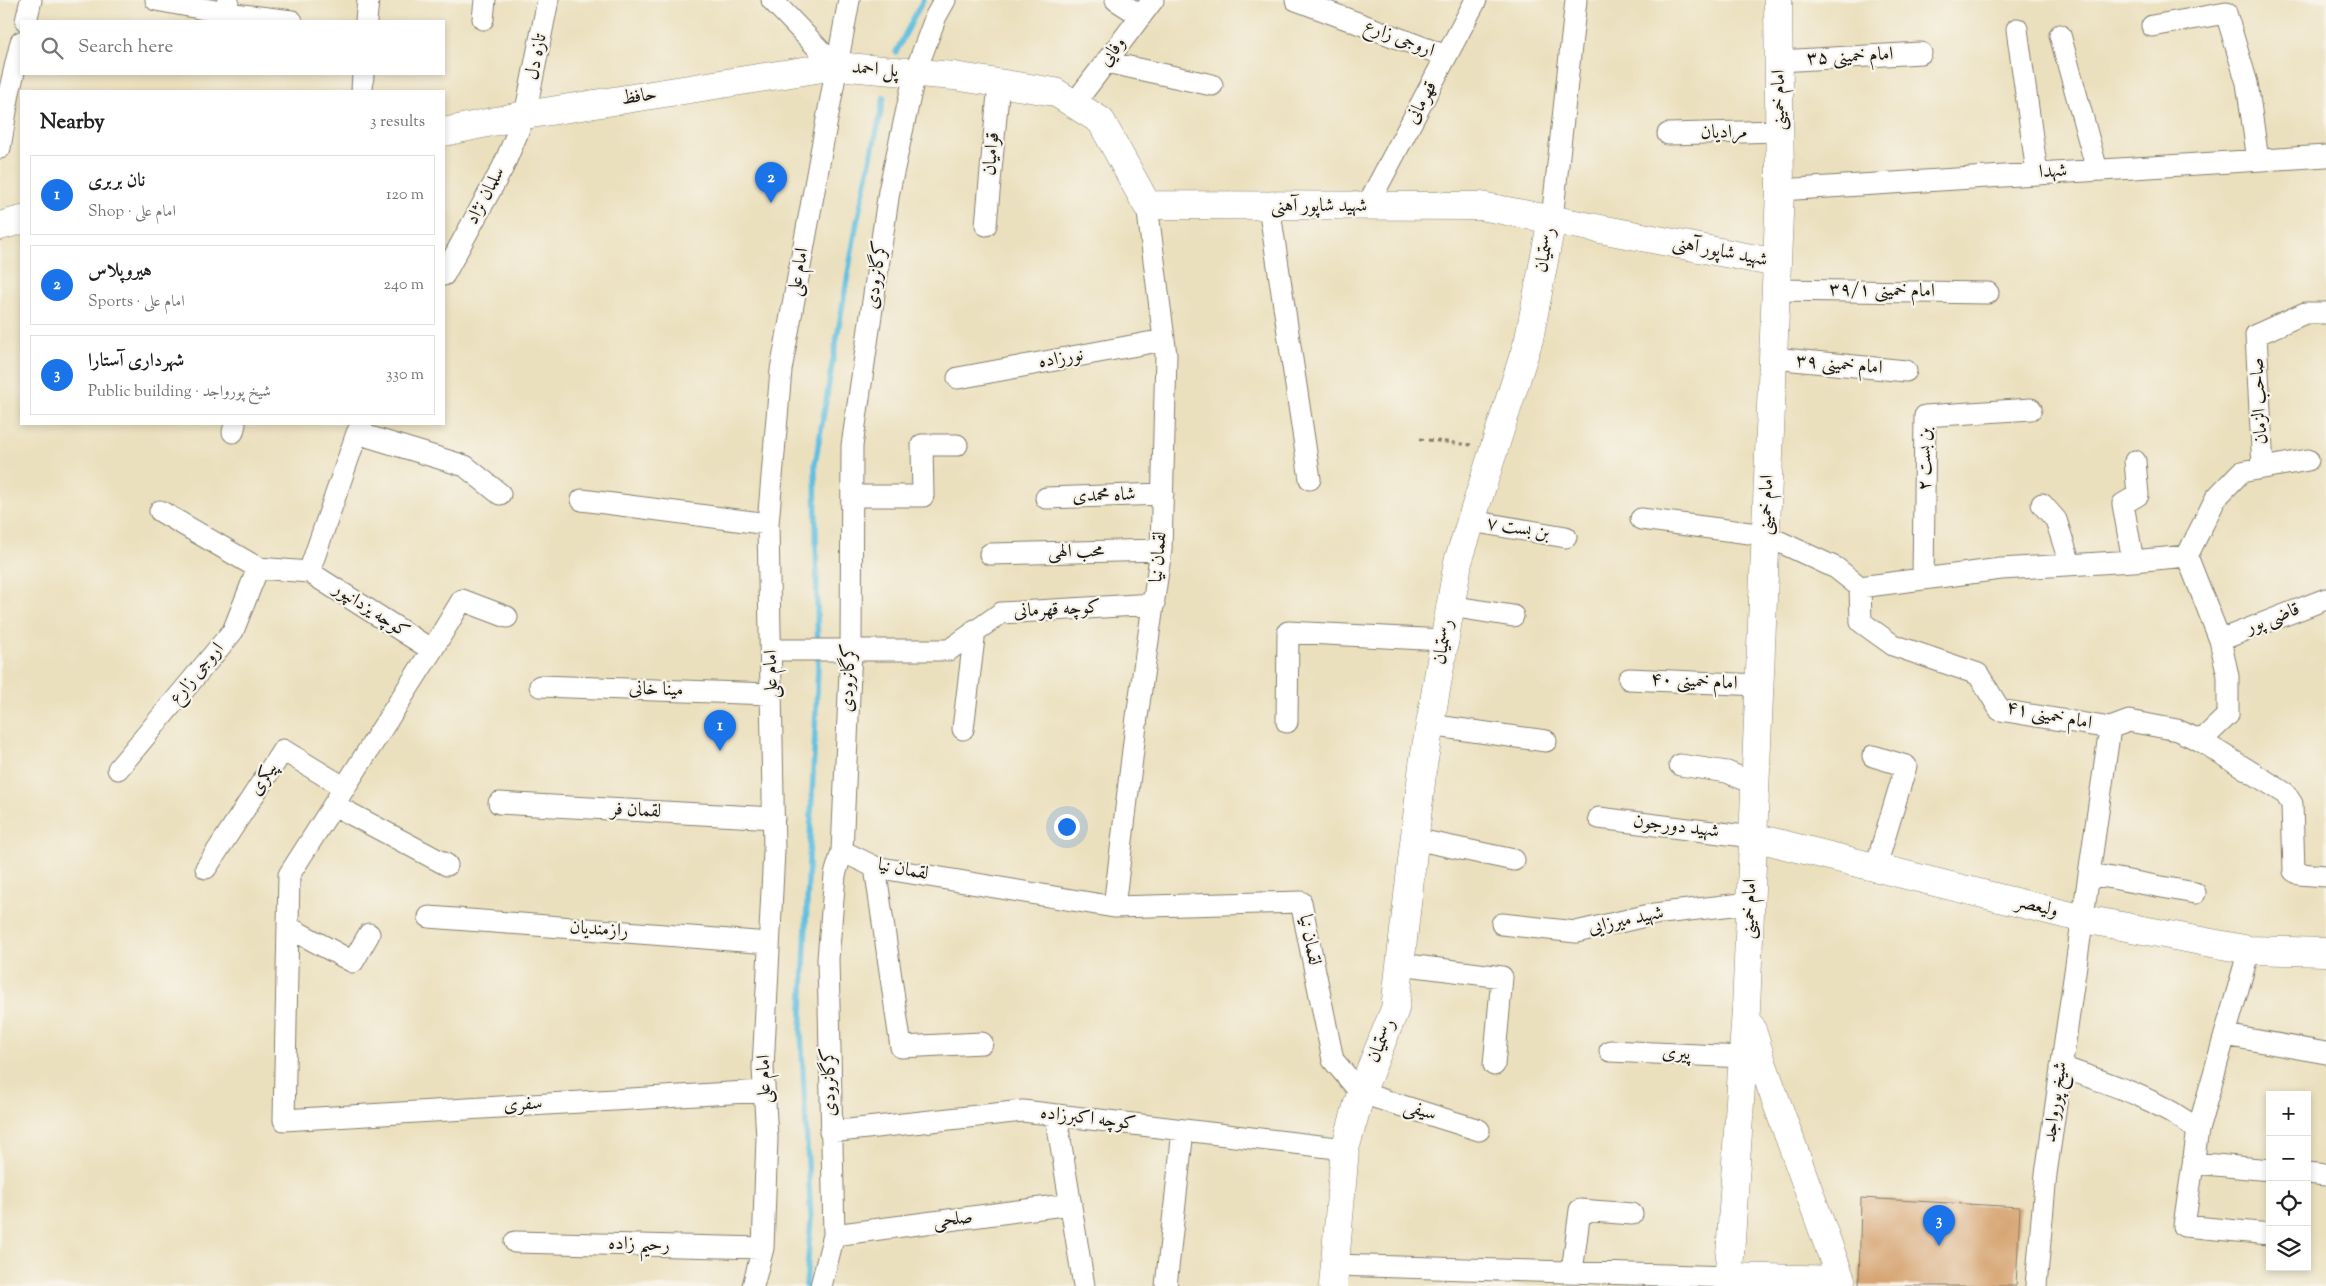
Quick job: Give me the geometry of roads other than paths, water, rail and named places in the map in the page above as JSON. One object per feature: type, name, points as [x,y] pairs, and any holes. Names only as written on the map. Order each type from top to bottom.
[{"type":"street","points":[[26,20],[31,0]]},
{"type":"street","points":[[156,0],[227,6],[288,20]]},
{"type":"street","points":[[366,20],[368,0]]},
{"type":"street","name":"تازه دل","points":[[525,115],[548,0]]},
{"type":"street","points":[[772,0],[835,66]]},
{"type":"street","name":"امام علی","points":[[753,1286],[763,1248],[767,1138],[763,1091],[774,818],[768,524],[781,370],[835,66],[849,0]]},
{"type":"street","name":"کرگانرودی","points":[[821,1286],[834,1235],[830,1132],[828,959],[835,875],[842,851],[851,650],[852,446],[889,191],[915,73],[936,16],[945,0]]},
{"type":"street","points":[[1116,0],[1147,8]]},
{"type":"street","name":"اروجی زارع","points":[[1296,0],[1446,56]]},
{"type":"street","name":"قهرمانی","points":[[1367,206],[1476,0]]},
{"type":"street","name":"رستمیان","points":[[1333,1275],[1345,1149],[1361,1093],[1395,1009],[1414,839],[1430,725],[1443,640],[1458,562],[1529,339],[1552,219],[1576,0]]},
{"type":"street","name":"امام خمینی","points":[[1728,1282],[1746,1009],[1780,190],[1778,0]]},
{"type":"street","name":"وفایی","points":[[1074,104],[1147,8]]},
{"type":"street","points":[[2152,26],[2226,13],[2247,83],[2258,160]]},
{"type":"street","points":[[2017,29],[2037,173]]},
{"type":"street","points":[[2060,35],[2098,170]]},
{"type":"street","points":[[0,148],[9,93],[20,46]]},
{"type":"street","name":"امام خمینی ۳۵","points":[[1779,61],[1921,53]]},
{"type":"street","points":[[1106,62],[1212,85]]},
{"type":"street","name":"حافظ","points":[[445,132],[525,115],[835,66]]},
{"type":"street","name":"پل احمد","points":[[835,66],[915,73]]},
{"type":"street","points":[[915,73],[1055,92],[1101,121],[1147,205]]},
{"type":"street","points":[[362,90],[363,75]]},
{"type":"street","name":"قوامیان","points":[[986,225],[998,83]]},
{"type":"street","name":"سلمان نژاد","points":[[445,272],[502,167],[525,115]]},
{"type":"street","name":"مرادیان","points":[[1668,134],[1779,131]]},
{"type":"street","name":"شهدا","points":[[1780,190],[2326,156]]},
{"type":"street","name":"شهید شاپور آهنی","points":[[1147,205],[1480,206],[1552,219],[1776,276]]},
{"type":"street","name":"لقمان نیا","points":[[1114,907],[1137,717],[1161,550],[1166,355],[1147,205]]},
{"type":"street","points":[[1269,206],[1310,479]]},
{"type":"street","points":[[0,226],[20,220]]},
{"type":"street","name":"امام خمینی ۳۹/۱","points":[[1776,276],[1988,293]]},
{"type":"street","name":"صاحب الزمان","points":[[2263,468],[2256,335],[2304,313],[2326,313]]},
{"type":"street","name":"نورزاده","points":[[958,378],[1164,340]]},
{"type":"street","name":"امام خمینی ۳۹","points":[[1773,358],[1906,371]]},
{"type":"street","name":"بن بست ۲","points":[[1923,579],[1925,416],[2031,409]]},
{"type":"street","points":[[160,511],[258,568],[309,572],[359,428],[465,466],[500,494]]},
{"type":"street","points":[[852,496],[923,496],[922,445],[957,445]]},
{"type":"street","points":[[2133,561],[2123,504],[2138,495],[2135,460]]},
{"type":"street","points":[[2201,741],[2228,715],[2228,676],[2220,640],[2187,556],[2216,498],[2240,472],[2308,460]]},
{"type":"street","name":"شاه محمدی","points":[[1046,498],[1163,494]]},
{"type":"street","points":[[582,500],[768,524]]},
{"type":"street","points":[[2042,504],[2056,520],[2070,564]]},
{"type":"street","points":[[1641,519],[1765,535],[1836,568],[1860,587],[2001,569],[2187,556]]},
{"type":"street","name":"بن بست ۷","points":[[1471,521],[1566,537]]},
{"type":"street","name":"محب الهی","points":[[990,554],[1161,550]]},
{"type":"street","name":"اروجی زارع","points":[[118,769],[233,631],[258,568]]},
{"type":"street","name":"کوچه یزدانپور","points":[[309,572],[432,650]]},
{"type":"street","name":"امام خمینی ۴۱","points":[[1860,587],[1861,622],[1893,645],[1978,674],[2000,710],[2110,728]]},
{"type":"street","name":"قاضی پور","points":[[2220,640],[2326,599]]},
{"type":"street","points":[[369,934],[353,962],[288,927],[289,875],[462,600],[507,617]]},
{"type":"street","name":"کوچه قهرمانی","points":[[771,650],[950,650],[975,630],[1001,613],[1154,604]]},
{"type":"street","points":[[1450,606],[1512,616]]},
{"type":"street","points":[[963,729],[975,630]]},
{"type":"street","points":[[1287,722],[1288,632],[1443,640]]},
{"type":"street","name":"امام خمینی ۴۰","points":[[1629,679],[1759,685]]},
{"type":"street","name":"مینا خانی","points":[[540,686],[772,694]]},
{"type":"street","points":[[2110,728],[2129,721],[2177,730],[2201,741],[2285,793],[2292,804],[2294,871],[2299,874],[2326,876]]},
{"type":"street","points":[[1430,725],[1546,741]]},
{"type":"street","name":"شیخ پورواجد","points":[[2036,1286],[2046,1174],[2110,728]]},
{"type":"street","name":"پیکری","points":[[206,868],[283,750],[339,796]]},
{"type":"street","points":[[1873,756],[1906,766],[1876,866]]},
{"type":"street","points":[[1680,766],[1727,772],[1755,784]]},
{"type":"street","points":[[339,796],[447,865]]},
{"type":"street","name":"لقمان فر","points":[[499,803],[774,818]]},
{"type":"street","name":"شهید دورجون","points":[[1599,818],[1753,836]]},
{"type":"street","name":"ولیعصر","points":[[1753,836],[2084,919],[2249,950],[2326,952]]},
{"type":"street","points":[[1414,839],[1514,860]]},
{"type":"street","name":"لقمان نیا","points":[[842,851],[875,866],[1114,907],[1301,902],[1333,1060],[1361,1093]]},
{"type":"street","points":[[875,866],[901,1048],[982,1043]]},
{"type":"street","points":[[2090,874],[2195,893]]},
{"type":"street","name":"شهید میرزایی","points":[[1502,924],[1576,932],[1654,914],[1750,903]]},
{"type":"street","name":"رازمندیان","points":[[429,917],[769,943]]},
{"type":"street","name":"سفری","points":[[288,927],[284,1120],[763,1091]]},
{"type":"street","points":[[2249,950],[2198,1130],[2184,1226],[2266,1234]]},
{"type":"street","points":[[1400,964],[1502,977],[1494,1064]]},
{"type":"street","name":"امام خمینی","points":[[1746,1009],[1763,1065],[1840,1283]]},
{"type":"street","points":[[2225,1034],[2326,1053]]},
{"type":"street","name":"پیری","points":[[1610,1051],[1743,1057]]},
{"type":"street","points":[[2061,1067],[2144,1098],[2187,1121],[2198,1130]]},
{"type":"street","name":"سیفی","points":[[1361,1093],[1479,1130]]},
{"type":"street","name":"کوچه اکبرزاده","points":[[830,1132],[1023,1111],[1345,1149]]},
{"type":"street","points":[[1056,1115],[1084,1286]]},
{"type":"street","points":[[1166,1286],[1183,1130]]},
{"type":"street","points":[[2194,1163],[2266,1170]]},
{"type":"street","points":[[2311,1173],[2326,1175]]},
{"type":"street","name":"صلحی","points":[[834,1235],[1071,1204]]},
{"type":"street","points":[[1572,1272],[1580,1210],[1632,1214]]},
{"type":"street","name":"رحیم زاده","points":[[515,1242],[763,1248]]},
{"type":"street","points":[[1333,1275],[1572,1272],[1728,1282],[1840,1283]]},
{"type":"waterway","points":[[896,52],[923,0]]},
{"type":"waterway","points":[[806,1286],[811,1220],[801,1032],[818,667],[815,464],[857,222],[884,97]]},
{"type":"place","name":"هیروپلاس","points":[[771,203]]},
{"type":"place","name":"نان بربری","points":[[720,751]]},
{"type":"place","name":"شهرداری آستارا","points":[[1939,1246]]}]
